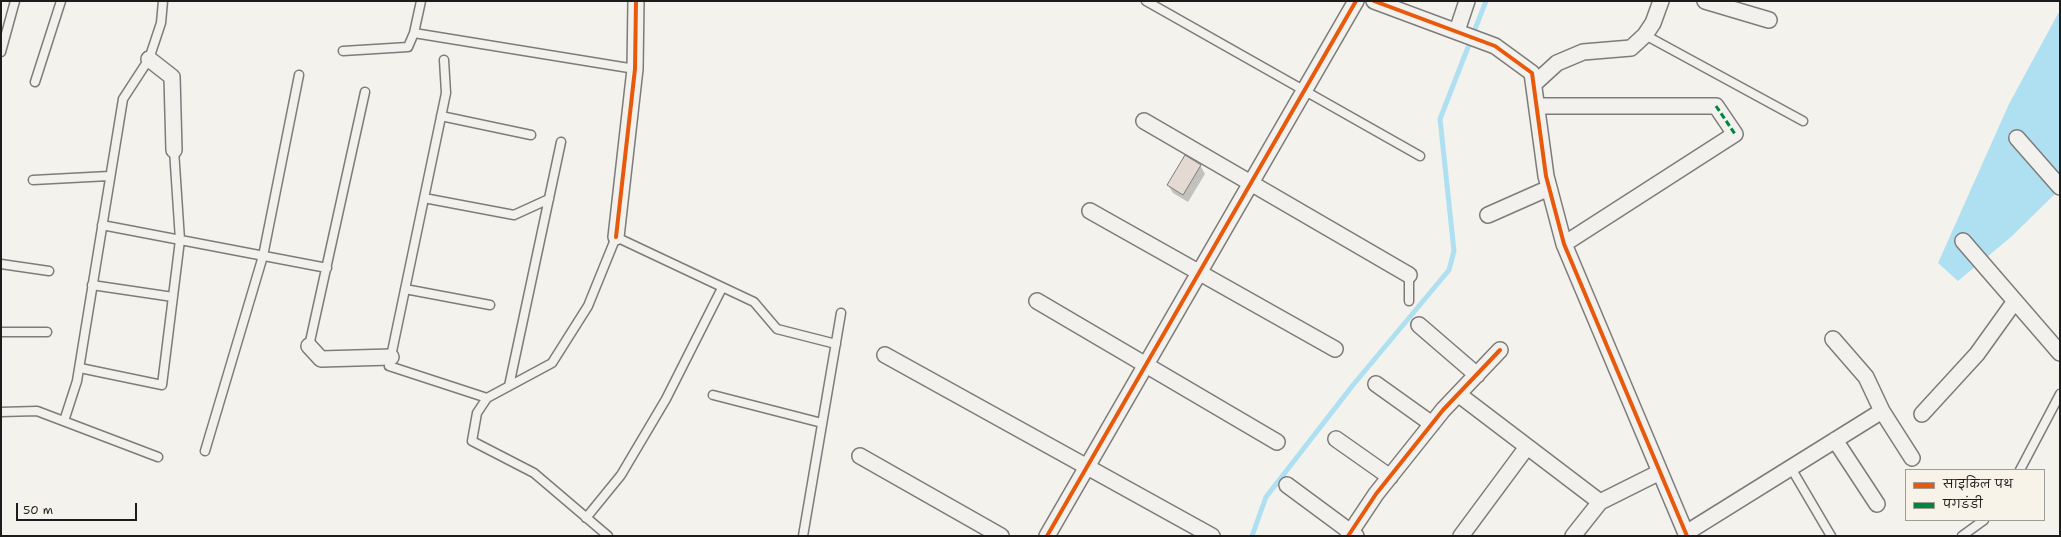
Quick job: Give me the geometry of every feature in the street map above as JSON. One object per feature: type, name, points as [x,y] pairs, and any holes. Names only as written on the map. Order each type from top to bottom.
[{"type":"street","points":[[616,236],[635,68],[636,1]]},
{"type":"street","points":[[1047,536],[1356,1]]},
{"type":"street","points":[[1374,1],[1495,46],[1532,73],[1549,188],[1564,244],[1687,534],[1882,411]]},
{"type":"street","points":[[1460,32],[1467,1]]},
{"type":"street","points":[[1534,84],[1557,63],[1583,52],[1630,48],[1644,35],[1653,23],[1661,1]]},
{"type":"street","points":[[1705,1],[1769,20]]},
{"type":"street","points":[[149,59],[172,77],[174,150]]},
{"type":"street","points":[[1537,106],[1716,106],[1735,134],[1564,244]]},
{"type":"street","points":[[1144,121],[1409,275]]},
{"type":"street","points":[[2017,138],[2058,180]]},
{"type":"street","points":[[1488,215],[1549,188]]},
{"type":"street","points":[[1090,211],[1336,349]]},
{"type":"street","points":[[1963,241],[2060,353]]},
{"type":"street","points":[[1037,301],[1277,442]]},
{"type":"street","points":[[1922,414],[1977,354],[2015,301]]},
{"type":"street","points":[[1419,325],[1477,375]]},
{"type":"street","points":[[1833,339],[1866,377],[1882,411],[1912,458]]},
{"type":"street","points":[[309,346],[321,359],[391,357]]},
{"type":"street","points":[[1287,485],[1352,535],[1390,477],[1432,424],[1500,350]]},
{"type":"street","points":[[885,355],[1212,536]]},
{"type":"street","points":[[1376,384],[1432,424]]},
{"type":"street","points":[[1458,394],[1600,502]]},
{"type":"street","points":[[1336,439],[1390,477]]},
{"type":"street","points":[[1836,440],[1877,504]]},
{"type":"street","points":[[1461,536],[1527,447]]},
{"type":"street","points":[[860,456],[1001,536]]},
{"type":"street","points":[[1573,536],[1600,502],[1660,472]]},
{"type":"lane","points":[[1,52],[15,1]]},
{"type":"lane","points":[[34,82],[61,1]]},
{"type":"lane","points":[[64,422],[78,381],[109,176],[123,99],[149,59],[161,23],[163,1]]},
{"type":"lane","points":[[343,51],[408,47],[414,33],[420,1]]},
{"type":"lane","points":[[1146,1],[1420,156]]},
{"type":"lane","points":[[414,33],[635,68]]},
{"type":"lane","points":[[1644,35],[1803,121]]},
{"type":"lane","points":[[444,60],[446,93],[389,366],[487,398]]},
{"type":"lane","points":[[205,451],[263,256],[299,75]]},
{"type":"lane","points":[[309,346],[365,92]]},
{"type":"lane","points":[[441,116],[531,135]]},
{"type":"lane","points":[[509,386],[561,142]]},
{"type":"lane","points":[[80,368],[162,385],[180,240],[174,150]]},
{"type":"lane","points":[[33,180],[109,176]]},
{"type":"lane","points":[[424,198],[514,215],[549,199]]},
{"type":"lane","points":[[102,225],[327,268]]},
{"type":"lane","points":[[608,536],[534,473],[472,441],[477,413],[487,398],[552,362],[588,306],[616,236],[754,302],[777,329],[836,344]]},
{"type":"lane","points":[[1,264],[49,271]]},
{"type":"lane","points":[[1409,275],[1409,301]]},
{"type":"lane","points":[[92,285],[173,297]]},
{"type":"lane","points":[[586,518],[621,474],[666,399],[722,288]]},
{"type":"lane","points":[[405,289],[490,305]]},
{"type":"lane","points":[[803,536],[841,313]]},
{"type":"lane","points":[[1,332],[47,332]]},
{"type":"lane","points":[[2021,469],[2060,394]]},
{"type":"lane","points":[[713,395],[822,423]]},
{"type":"lane","points":[[1,412],[37,411],[158,457]]},
{"type":"lane","points":[[1791,468],[1832,536]]},
{"type":"lane","points":[[1962,536],[1974,522]]},
{"type":"water","points":[[2060,10],[2060,191],[2057,192],[2011,237],[1958,281],[1938,263],[2009,104]]},
{"type":"building","points":[[1185,155],[1201,165],[1183,195],[1167,185]]},
{"type":"waterway","points":[[1252,536],[1266,497],[1353,385],[1449,270],[1454,251],[1440,119],[1486,1]]},
{"type":"marked path","points":[[1716,106],[1735,134]]},
{"type":"cycle path","points":[[616,237],[635,69],[636,1]]},
{"type":"cycle path","points":[[1047,536],[1356,1]]},
{"type":"cycle path","points":[[1374,1],[1495,46],[1532,73],[1546,176],[1564,244],[1687,536]]},
{"type":"cycle path","points":[[1348,536],[1376,494],[1443,410],[1500,350]]}]
